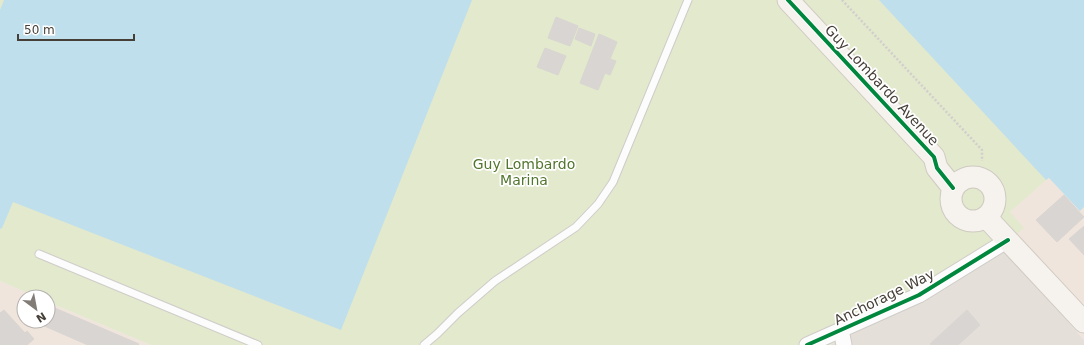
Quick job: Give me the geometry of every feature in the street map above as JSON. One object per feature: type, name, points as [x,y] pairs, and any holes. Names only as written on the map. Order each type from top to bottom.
[{"type":"street","name":"Guy Lombardo Avenue","points":[[788,0],[934,157],[946,160],[955,170],[961,183],[982,179],[988,183],[993,189],[995,196],[992,211],[986,217]]},
{"type":"street","points":[[961,183],[951,195],[953,210],[958,216],[972,222],[986,217],[1084,322]]},
{"type":"street","name":"Anchorage Way","points":[[808,345],[919,295],[1008,240]]},
{"type":"street","points":[[842,330],[844,345]]},
{"type":"lane","points":[[424,345],[495,281],[576,227],[598,204],[613,182],[688,0]]},
{"type":"lane","points":[[39,254],[258,345]]},
{"type":"lane","points":[[430,345],[437,334]]},
{"type":"path","points":[[842,0],[982,150],[982,160]]},
{"type":"shaded area","points":[[1049,177],[1080,210],[1084,207],[1084,340],[1004,246],[1010,212]]},
{"type":"shaded area","points":[[1003,246],[1084,340],[1084,345],[830,345],[923,298]]},
{"type":"shaded area","points":[[0,281],[18,289],[16,289],[16,329],[56,329],[56,305],[151,345],[0,345]]},
{"type":"green space","name":"Guy Lombardo Marina","points":[[0,0],[897,0],[1048,174],[1046,180],[1010,212],[1024,228],[1002,246],[979,263],[931,292],[830,345],[151,345],[56,305],[56,289],[18,289],[0,281]]},
{"type":"water","points":[[4,0],[472,0],[341,330],[13,202],[2,228],[0,229],[0,10]]},
{"type":"water","points":[[879,0],[1084,0],[1084,207],[1080,211],[1049,178],[1046,180]]},
{"type":"building","points":[[556,17],[578,26],[570,46],[548,38]]},
{"type":"building","points":[[579,28],[595,34],[591,46],[575,39]]},
{"type":"building","points":[[599,34],[617,42],[610,59],[616,61],[610,75],[605,73],[598,90],[580,83]]},
{"type":"building","points":[[545,48],[566,56],[558,75],[537,67]]},
{"type":"building","points":[[1064,195],[1084,217],[1057,242],[1036,220]]},
{"type":"building","points":[[1084,226],[1084,255],[1069,239]]},
{"type":"building","points":[[56,309],[139,344],[138,345],[88,345],[51,329],[56,329]]},
{"type":"building","points":[[4,310],[16,323],[16,329],[21,329],[25,333],[27,331],[34,339],[27,345],[0,345],[0,313]]},
{"type":"building","points":[[967,310],[980,325],[958,345],[930,344]]},
{"type":"cycle path","points":[[788,0],[934,157],[937,168],[953,188]]},
{"type":"cycle path","points":[[807,345],[919,295],[1008,240]]}]
